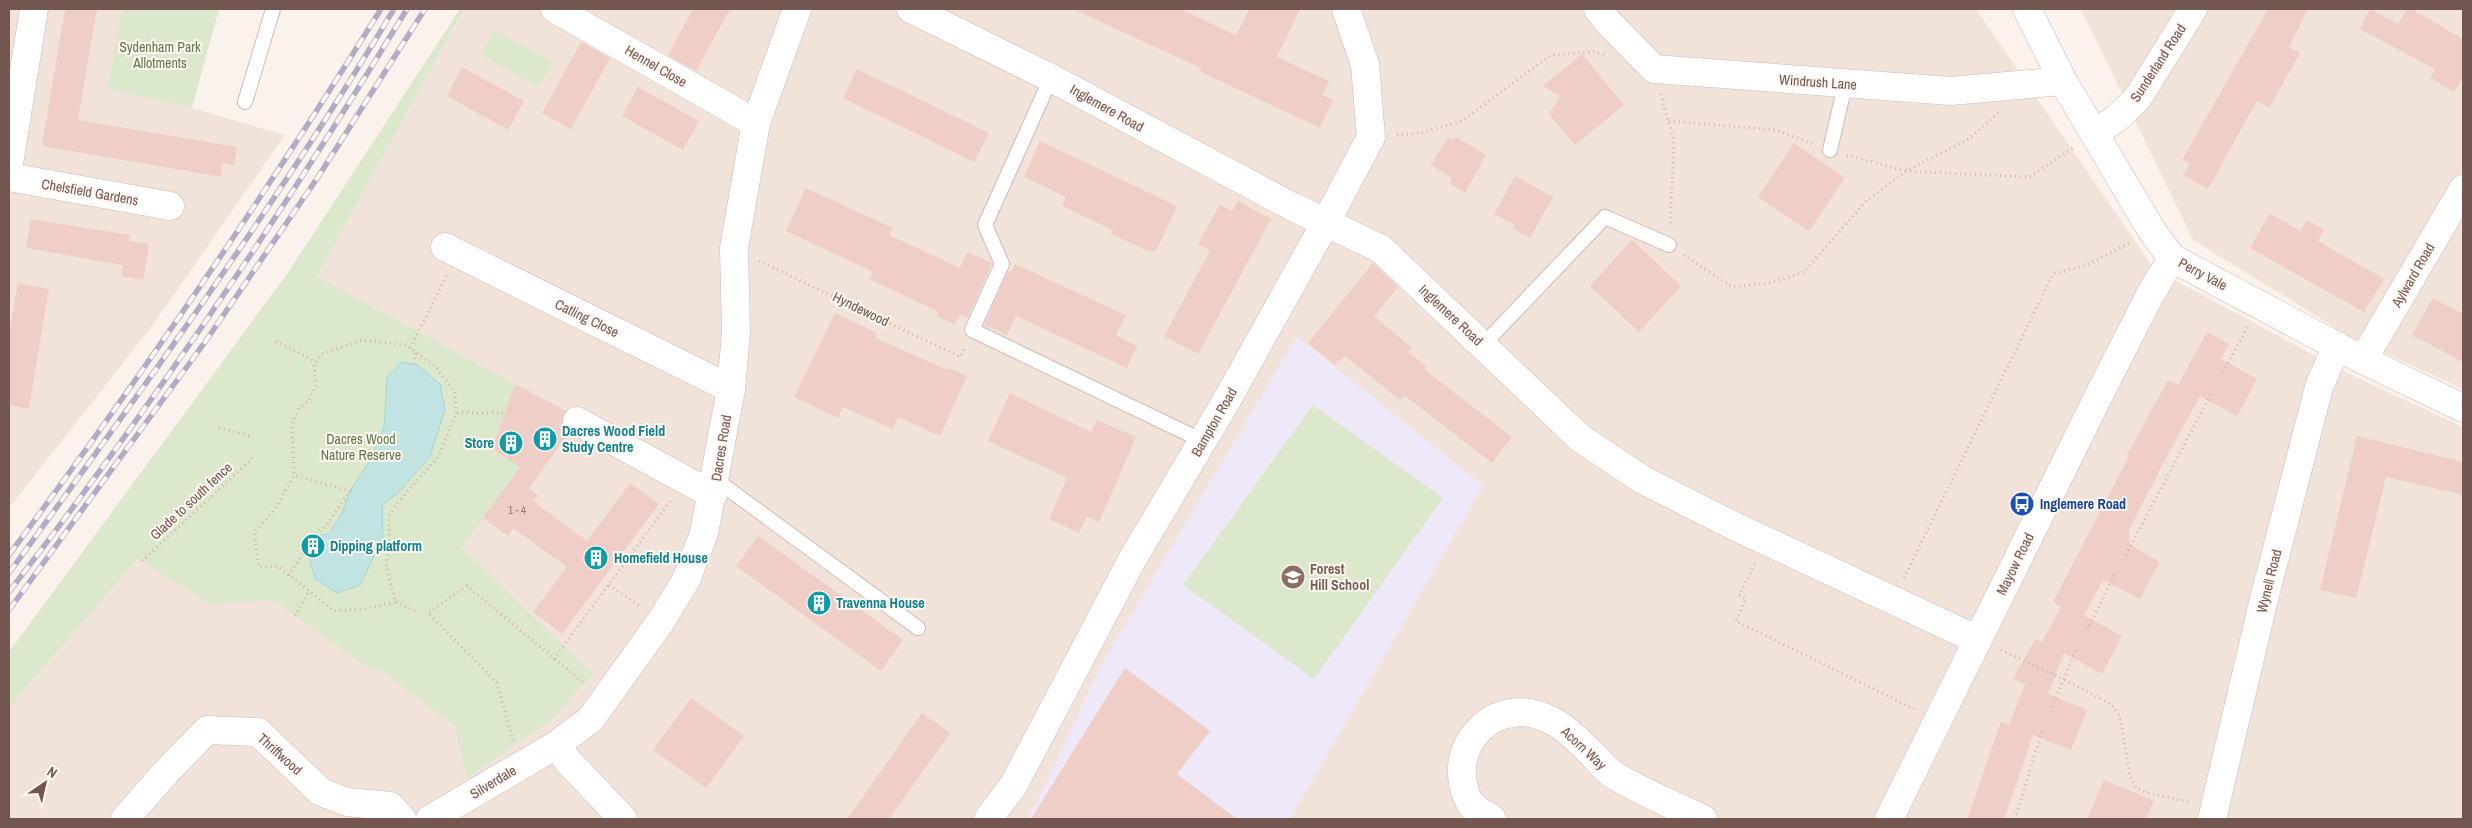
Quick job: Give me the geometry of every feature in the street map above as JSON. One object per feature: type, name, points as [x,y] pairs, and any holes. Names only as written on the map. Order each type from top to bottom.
[{"type":"street","points":[[9,162],[34,9]]},
{"type":"street","name":"Hennel Close","points":[[555,9],[756,123]]},
{"type":"street","name":"Dacres Road","points":[[556,745],[590,720],[605,701],[661,621],[686,580],[698,554],[714,487],[730,389],[736,332],[734,248],[756,123],[797,9]]},
{"type":"street","name":"Inglemere Road","points":[[911,9],[1051,78],[1135,125],[1291,206],[1381,249],[1580,438],[1643,480],[1767,541],[1978,640]]},
{"type":"street","points":[[1346,9],[1365,65],[1371,137]]},
{"type":"street","points":[[1598,9],[1608,22],[1654,69]]},
{"type":"street","name":"Perry Vale","points":[[2027,9],[2063,81],[2152,231],[2172,258],[2363,360],[2463,408]]},
{"type":"street","name":"Sunderland Road","points":[[2095,132],[2117,118],[2137,100],[2193,9]]},
{"type":"street","name":"Windrush Lane","points":[[1654,69],[1845,85],[1951,91],[2063,81]]},
{"type":"street","name":"Bampton Road","points":[[988,819],[1013,786],[1134,558],[1203,441],[1326,222],[1371,137]]},
{"type":"street","name":"Chelsfield Gardens","points":[[9,177],[170,206]]},
{"type":"street","name":"Aylward Road","points":[[2363,360],[2463,189]]},
{"type":"street","name":"Catling Close","points":[[451,251],[730,389]]},
{"type":"street","name":"Mayow Road","points":[[1889,819],[2104,385],[2150,295],[2172,258]]},
{"type":"street","name":"Wynell Road","points":[[2213,813],[2263,603],[2319,387],[2337,346]]},
{"type":"street","points":[[577,421],[685,481],[714,487]]},
{"type":"street","name":"Acorn Way","points":[[1492,819],[1478,812],[1466,797],[1462,775],[1464,752],[1468,741],[1487,723],[1512,713],[1527,712],[1554,720],[1575,737],[1610,773],[1704,819]]},
{"type":"street","name":"Thriffwood","points":[[124,819],[206,730],[258,732],[338,810],[390,806],[402,819]]},
{"type":"street","points":[[556,745],[568,761],[623,819]]},
{"type":"street","name":"Silverdale","points":[[430,819],[556,745]]},
{"type":"lane","points":[[245,102],[273,9]]},
{"type":"lane","points":[[1051,78],[985,225],[1002,264],[972,330],[1203,441]]},
{"type":"lane","points":[[1830,150],[1845,85]]},
{"type":"lane","points":[[1483,345],[1605,217],[1669,245]]},
{"type":"lane","points":[[714,487],[918,628]]},
{"type":"path","points":[[1371,137],[1420,133],[1462,121],[1551,55],[1594,52],[1611,57]]},
{"type":"path","points":[[1654,69],[1674,141],[1669,245],[1732,287],[1769,283],[1804,272],[1866,201],[1906,172],[1969,138],[2030,84]]},
{"type":"path","points":[[1669,121],[1776,130],[1830,150],[1906,172],[2029,177],[2095,132]]},
{"type":"path","points":[[1893,600],[2053,274],[2087,265],[2152,231]]},
{"type":"path","name":"Hyndewood","points":[[734,248],[960,357],[972,330]]},
{"type":"path","points":[[410,348],[451,251]]},
{"type":"path","points":[[2223,372],[2260,304]]},
{"type":"path","points":[[396,602],[386,567],[389,545],[389,516],[394,506],[438,457],[456,413],[455,392],[435,366],[406,345],[363,340],[322,354],[314,365],[316,384],[309,401],[299,408],[292,424],[294,475],[275,509],[254,533],[259,567],[278,566],[334,611],[364,609],[396,602],[416,611]]},
{"type":"path","points":[[276,341],[316,362]]},
{"type":"path","points":[[413,364],[416,352]]},
{"type":"path","points":[[2126,555],[2212,392]]},
{"type":"path","points":[[456,413],[504,413]]},
{"type":"path","points":[[219,428],[251,436]]},
{"type":"path","name":"Glade to south fence","points":[[142,561],[255,456]]},
{"type":"path","points":[[289,576],[314,535],[325,527],[350,491],[294,475]]},
{"type":"path","points":[[554,658],[685,481]]},
{"type":"path","points":[[1767,541],[1739,595],[1746,599],[1736,621],[1938,721]]},
{"type":"path","points":[[2087,630],[2115,574]]},
{"type":"path","points":[[609,585],[661,621]]},
{"type":"path","points":[[520,766],[497,683],[428,614],[467,586],[605,701]]},
{"type":"path","points":[[295,616],[309,591]]},
{"type":"path","points":[[1978,640],[2063,679],[2111,704],[2120,716],[2130,777],[2136,788],[2213,813]]},
{"type":"path","points":[[2052,707],[2076,650]]},
{"type":"path","points":[[2015,819],[2043,728]]},
{"type":"shaded area","points":[[9,9],[122,9],[108,89],[192,108],[285,135],[152,326],[9,508]]},
{"type":"shaded area","points":[[464,9],[1976,9],[2154,269],[2355,377],[2463,427],[2463,819],[9,819],[9,707],[137,558],[317,277]]},
{"type":"shaded area","points":[[2081,9],[2463,9],[2463,389],[2352,338],[2193,240]]},
{"type":"shaded area","name":"Forest Hill School","points":[[1297,336],[1483,486],[1290,819],[1027,819],[1043,790],[1100,667]]},
{"type":"green space","name":"Sydenham Park Allotments","points":[[122,9],[219,9],[192,108],[107,89]]},
{"type":"green space","name":"Dacres Wood Nature Reserve","points":[[460,9],[464,9],[317,277],[515,384],[493,449],[520,467],[462,548],[593,674],[554,718],[467,778],[454,725],[376,667],[371,670],[273,600],[210,605],[138,558],[9,707],[9,652],[287,274]]},
{"type":"green space","points":[[494,30],[553,62],[539,87],[481,55]]},
{"type":"green space","points":[[1313,405],[1443,498],[1314,679],[1183,585]]},
{"type":"water","points":[[402,362],[418,365],[440,384],[445,409],[430,457],[398,493],[382,505],[383,538],[360,585],[337,593],[315,579],[308,553],[315,537],[330,533],[342,513],[350,491],[370,460],[384,427],[387,377]]},
{"type":"building","points":[[65,9],[97,9],[78,120],[237,147],[234,165],[223,163],[221,177],[42,146]]},
{"type":"building","points":[[693,9],[730,9],[696,71],[668,55]]},
{"type":"building","points":[[1073,9],[1180,9],[1236,35],[1249,9],[1300,9],[1277,57],[1329,81],[1322,95],[1333,100],[1320,128],[1199,71],[1201,68]]},
{"type":"building","points":[[2268,9],[2308,9],[2289,47],[2300,53],[2269,108],[2257,101],[2208,189],[2183,175],[2190,164],[2182,160]]},
{"type":"building","points":[[2370,9],[2398,24],[2407,9],[2412,9],[2463,39],[2463,77],[2454,92],[2430,78],[2435,69],[2360,29]]},
{"type":"building","points":[[581,42],[610,58],[571,129],[542,113]]},
{"type":"building","points":[[1582,54],[1624,105],[1575,145],[1549,114],[1560,96],[1543,86]]},
{"type":"building","points":[[462,67],[524,101],[508,130],[447,96]]},
{"type":"building","points":[[857,69],[989,133],[974,162],[843,98]]},
{"type":"building","points":[[638,87],[699,121],[683,150],[622,116]]},
{"type":"building","points":[[1448,137],[1454,140],[1456,137],[1486,155],[1465,193],[1449,183],[1452,178],[1431,165]]},
{"type":"building","points":[[1040,141],[1177,206],[1156,251],[1148,251],[1111,234],[1113,230],[1062,206],[1066,197],[1024,177]]},
{"type":"building","points":[[1794,143],[1845,178],[1809,231],[1758,197]]},
{"type":"building","points":[[1515,176],[1553,197],[1530,238],[1513,228],[1515,225],[1494,214]]},
{"type":"building","points":[[806,188],[893,228],[889,235],[960,268],[967,252],[992,263],[968,317],[960,314],[955,325],[937,316],[939,312],[869,279],[873,272],[786,231]]},
{"type":"building","points":[[1238,201],[1271,219],[1198,354],[1164,336],[1210,251],[1198,244],[1220,204],[1232,211]]},
{"type":"building","points":[[2270,213],[2300,231],[2307,220],[2324,230],[2318,241],[2384,279],[2364,312],[2250,248]]},
{"type":"building","points":[[31,219],[130,235],[129,241],[149,244],[143,280],[121,276],[123,265],[26,248]]},
{"type":"building","points":[[1632,240],[1681,286],[1639,332],[1590,286]]},
{"type":"building","points":[[1373,263],[1398,287],[1374,316],[1412,348],[1408,352],[1427,367],[1424,369],[1512,437],[1492,463],[1404,395],[1400,400],[1345,356],[1335,365],[1308,343]]},
{"type":"building","points":[[1015,264],[1126,315],[1116,335],[1137,346],[1127,368],[1016,316],[1007,335],[984,325],[1008,271],[1011,273]]},
{"type":"building","points":[[18,283],[49,289],[29,409],[9,405],[9,335]]},
{"type":"building","points":[[2433,298],[2463,314],[2463,362],[2412,335]]},
{"type":"building","points":[[835,313],[877,333],[875,338],[948,370],[949,368],[967,376],[940,436],[898,417],[893,429],[843,407],[838,418],[794,397]]},
{"type":"building","points":[[2207,332],[2229,344],[2221,359],[2257,379],[2237,416],[2200,396],[2167,456],[2129,530],[2130,545],[2160,562],[2140,599],[2103,580],[2084,615],[2122,636],[2102,674],[2064,653],[2048,694],[2087,710],[2071,750],[2033,735],[2004,819],[1967,819],[2001,722],[2009,725],[2025,684],[2013,679],[2035,639],[2042,642],[2061,607],[2053,602],[2129,456],[2127,455],[2168,380],[2178,385]]},
{"type":"building","points":[[515,384],[566,411],[561,422],[568,434],[529,488],[538,495],[533,501],[587,541],[630,483],[659,504],[562,634],[533,612],[567,567],[513,528],[508,536],[483,518],[520,467],[494,450],[494,444]]},
{"type":"building","points":[[1010,393],[1091,432],[1097,420],[1136,437],[1099,522],[1087,516],[1079,533],[1049,519],[1067,478],[988,441]]},
{"type":"building","points":[[2357,436],[2463,462],[2463,495],[2386,477],[2356,598],[2320,590]]},
{"type":"building","name":"Travenna House","points":[[758,536],[903,640],[881,671],[736,566]]},
{"type":"building","points":[[1125,668],[1210,731],[1177,774],[1237,819],[1031,819]]},
{"type":"building","points":[[691,698],[744,736],[706,788],[653,750]]},
{"type":"building","points":[[922,713],[950,733],[889,819],[847,819]]},
{"type":"building","points":[[2104,780],[2154,801],[2146,819],[2087,819]]},
{"type":"railway","points":[[9,555],[201,286],[292,149],[381,9]]},
{"type":"railway","points":[[9,573],[159,365],[256,225],[394,9]]},
{"type":"railway","points":[[9,592],[115,450],[216,306],[314,159],[407,9]]},
{"type":"railway","points":[[9,610],[205,342],[318,177],[425,9]]},
{"type":"place","name":"Dacres Wood Field Study Centre","points":[[545,439]]},
{"type":"place","name":"Store","points":[[511,443]]},
{"type":"place","name":"Inglemere Road","points":[[2022,504]]},
{"type":"place","name":"Dipping platform","points":[[313,546]]},
{"type":"place","name":"Homefield House","points":[[596,558]]},
{"type":"place","name":"Forest Hill School","points":[[1293,577]]},
{"type":"place","name":"Travenna House","points":[[819,603]]}]
